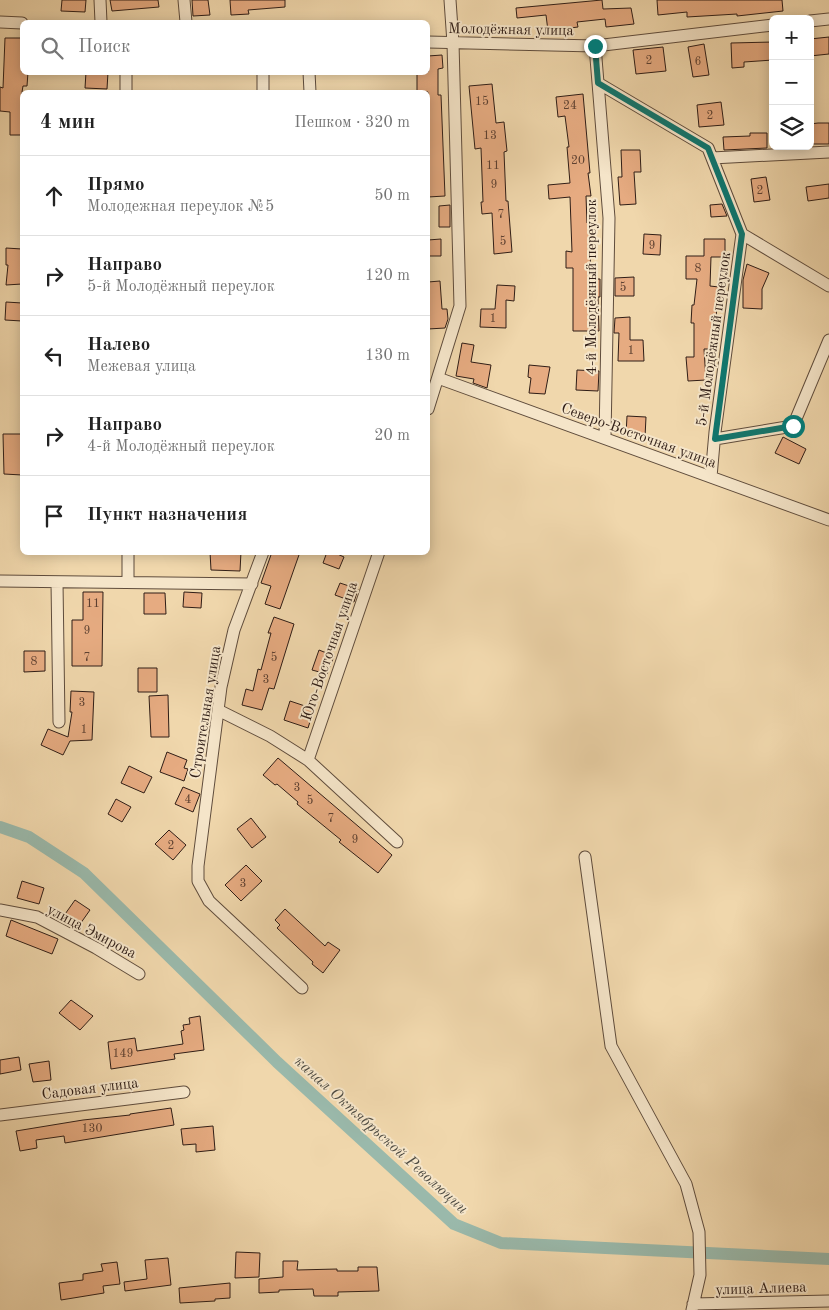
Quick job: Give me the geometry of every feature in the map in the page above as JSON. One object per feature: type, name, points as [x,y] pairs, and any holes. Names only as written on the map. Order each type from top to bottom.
[{"type":"street","points":[[100,0],[101,20]]},
{"type":"street","points":[[184,0],[186,20]]},
{"type":"street","points":[[430,403],[460,306],[453,44],[450,0]]},
{"type":"street","points":[[814,21],[829,19]]},
{"type":"street","points":[[0,22],[20,23]]},
{"type":"street","name":"Молодёжная улица","points":[[430,42],[595,46],[769,25]]},
{"type":"street","name":"4-й Молодёжный переулок","points":[[595,46],[609,218],[605,438]]},
{"type":"street","points":[[126,75],[126,90]]},
{"type":"street","points":[[262,75],[263,90]]},
{"type":"street","points":[[309,75],[310,90]]},
{"type":"street","points":[[598,83],[708,148],[742,234],[829,286]]},
{"type":"street","points":[[712,158],[829,152]]},
{"type":"street","name":"5-й Молодёжный переулок","points":[[711,477],[742,234]]},
{"type":"street","points":[[715,439],[793,426],[829,340]]},
{"type":"street","name":"Северо-Восточная улица","points":[[438,378],[829,520]]},
{"type":"street","points":[[128,555],[128,582]]},
{"type":"street","name":"Строительная улица","points":[[262,555],[234,630],[221,687],[198,866],[198,881],[209,901],[302,988]]},
{"type":"street","name":"Юго-Восточная улица","points":[[308,760],[377,555]]},
{"type":"street","points":[[0,581],[252,584]]},
{"type":"street","points":[[57,582],[59,722]]},
{"type":"street","points":[[218,710],[270,736],[308,760],[396,842]]},
{"type":"street","points":[[586,857],[611,1046],[686,1184],[699,1232],[700,1275],[693,1307]]},
{"type":"street","name":"улица Эмирова","points":[[0,910],[37,917],[96,948],[139,974]]},
{"type":"street","name":"Садовая улица","points":[[0,1114],[184,1092]]},
{"type":"street","name":"улица Алиева","points":[[693,1307],[829,1301]]},
{"type":"building","points":[[62,0],[86,0],[85,12],[61,11]]},
{"type":"building","points":[[110,0],[158,0],[159,7],[112,11]]},
{"type":"building","points":[[192,0],[208,0],[210,15],[193,16]]},
{"type":"building","points":[[230,0],[285,0],[285,7],[248,10],[249,14],[231,15]]},
{"type":"building","points":[[602,0],[603,9],[631,8],[634,24],[606,27],[605,19],[577,22],[578,27],[548,31],[546,15],[517,18],[516,8]]},
{"type":"building","points":[[657,0],[782,0],[783,11],[737,16],[737,14],[687,17],[687,12],[658,15]]},
{"type":"building","points":[[829,37],[829,54],[814,56],[814,39]]},
{"type":"building","points":[[5,38],[20,38],[20,75],[28,75],[27,86],[23,86],[22,90],[20,90],[20,135],[10,135],[10,112],[0,111],[0,87],[3,88]]},
{"type":"building","points":[[769,42],[769,60],[744,62],[744,67],[732,68],[731,43]]},
{"type":"building","points":[[704,44],[709,75],[693,77],[688,47]]},
{"type":"building","points":[[663,47],[666,71],[636,74],[633,50]]},
{"type":"building","points":[[442,55],[443,68],[438,69],[438,95],[441,95],[445,196],[430,197],[430,90],[417,90],[417,75],[430,75],[430,56]]},
{"type":"building","points":[[86,75],[108,75],[107,89],[85,88]]},
{"type":"building","points":[[492,84],[496,123],[504,122],[507,151],[504,152],[506,201],[508,201],[512,252],[494,254],[492,213],[482,214],[481,148],[475,149],[469,86]]},
{"type":"building","points":[[583,94],[591,196],[586,196],[587,223],[591,223],[590,279],[600,279],[600,297],[598,297],[599,331],[573,331],[573,268],[566,268],[566,251],[572,252],[570,197],[549,199],[548,185],[570,183],[567,147],[569,147],[565,116],[558,117],[556,97]]},
{"type":"building","points":[[721,102],[724,125],[699,127],[697,105]]},
{"type":"building","points":[[829,123],[829,144],[814,144],[814,124]]},
{"type":"building","points":[[750,133],[767,133],[767,148],[724,150],[723,137],[750,136]]},
{"type":"building","points":[[621,150],[640,150],[641,172],[634,172],[636,204],[620,205],[618,177],[622,177]]},
{"type":"building","points":[[766,177],[770,200],[754,202],[751,179]]},
{"type":"building","points":[[829,184],[829,198],[808,201],[806,187]]},
{"type":"building","points":[[722,204],[727,216],[711,217],[710,205]]},
{"type":"building","points":[[450,205],[450,227],[439,227],[439,206]]},
{"type":"building","points":[[644,234],[661,235],[660,255],[643,254]]},
{"type":"building","points":[[441,239],[441,256],[430,256],[430,240]]},
{"type":"building","points":[[704,239],[725,239],[725,257],[711,257],[710,286],[719,287],[713,349],[704,349],[706,380],[688,381],[686,357],[694,357],[694,323],[691,323],[697,279],[686,279],[686,256],[704,256]]},
{"type":"building","points":[[6,248],[20,249],[20,284],[6,285],[8,265],[6,265]]},
{"type":"building","points":[[747,264],[769,273],[762,289],[762,309],[743,308],[743,280]]},
{"type":"building","points":[[634,277],[634,296],[615,296],[615,278]]},
{"type":"building","points":[[440,281],[442,309],[447,309],[448,319],[445,328],[430,329],[430,282]]},
{"type":"building","points":[[497,285],[515,286],[514,301],[506,300],[506,328],[480,327],[481,309],[495,309]]},
{"type":"building","points":[[6,302],[20,303],[20,321],[5,320]]},
{"type":"building","points":[[630,317],[630,340],[643,340],[644,361],[618,361],[619,333],[614,333],[615,318]]},
{"type":"building","points":[[462,343],[474,345],[471,362],[491,365],[487,388],[473,383],[474,379],[456,376]]},
{"type":"building","points":[[529,365],[550,367],[545,394],[529,393],[531,378],[528,377]]},
{"type":"building","points":[[577,370],[599,371],[598,391],[576,390]]},
{"type":"building","points":[[627,416],[646,417],[645,437],[626,435]]},
{"type":"building","points":[[3,434],[20,434],[20,475],[4,474]]},
{"type":"building","points":[[783,437],[806,449],[799,464],[775,453]]},
{"type":"building","points":[[210,555],[241,555],[240,571],[211,570]]},
{"type":"building","points":[[271,555],[299,555],[280,609],[265,604],[271,586],[261,583]]},
{"type":"building","points":[[326,555],[340,555],[344,557],[339,569],[323,563]]},
{"type":"building","points":[[340,583],[358,589],[354,602],[335,595]]},
{"type":"building","points":[[83,592],[103,592],[102,666],[72,666],[72,620],[83,620]]},
{"type":"building","points":[[184,592],[202,593],[201,608],[183,607]]},
{"type":"building","points":[[144,593],[165,593],[166,614],[144,614]]},
{"type":"building","points":[[274,617],[294,624],[274,689],[269,688],[262,710],[242,705],[246,689],[253,691],[258,669],[261,670],[271,633],[268,633]]},
{"type":"building","points":[[319,650],[334,656],[327,674],[312,670]]},
{"type":"building","points":[[24,651],[45,651],[45,671],[24,672]]},
{"type":"building","points":[[138,668],[157,668],[157,692],[138,692]]},
{"type":"building","points":[[71,691],[94,692],[92,740],[70,741],[63,755],[41,745],[48,729],[68,737],[72,712],[70,712]]},
{"type":"building","points":[[168,695],[169,737],[151,737],[149,696]]},
{"type":"building","points":[[290,701],[314,709],[308,728],[284,720]]},
{"type":"building","points":[[167,752],[187,760],[184,768],[188,769],[184,781],[160,772]]},
{"type":"building","points":[[278,758],[392,855],[378,873],[339,842],[341,840],[297,804],[298,802],[277,784],[275,785],[263,775]]},
{"type":"building","points":[[129,766],[152,777],[144,793],[121,783]]},
{"type":"building","points":[[183,787],[200,794],[193,812],[175,804]]},
{"type":"building","points":[[116,799],[131,807],[122,822],[108,814]]},
{"type":"building","points":[[251,818],[266,837],[252,848],[237,829]]},
{"type":"building","points":[[169,830],[186,845],[173,860],[155,844]]},
{"type":"building","points":[[246,865],[262,881],[241,901],[225,885]]},
{"type":"building","points":[[22,881],[44,888],[39,904],[17,898]]},
{"type":"building","points":[[75,900],[90,910],[78,927],[63,917]]},
{"type":"building","points":[[285,909],[325,946],[328,942],[340,950],[323,973],[277,928],[280,925],[275,920]]},
{"type":"building","points":[[11,920],[58,939],[52,954],[6,936]]},
{"type":"building","points":[[71,1000],[93,1016],[80,1030],[59,1013]]},
{"type":"building","points":[[200,1016],[204,1050],[174,1054],[175,1059],[111,1069],[108,1042],[135,1038],[137,1051],[183,1044],[181,1031],[184,1030],[183,1025],[190,1024],[189,1018]]},
{"type":"building","points":[[19,1057],[21,1070],[0,1074],[0,1060]]},
{"type":"building","points":[[49,1061],[51,1080],[33,1082],[29,1064]]},
{"type":"building","points":[[171,1108],[174,1125],[65,1143],[64,1136],[36,1140],[37,1148],[20,1151],[16,1131]]},
{"type":"building","points":[[213,1126],[215,1150],[196,1152],[196,1144],[183,1145],[181,1129]]},
{"type":"building","points":[[236,1252],[260,1253],[259,1277],[235,1278]]},
{"type":"building","points":[[168,1258],[171,1285],[125,1291],[124,1282],[147,1279],[145,1260]]},
{"type":"building","points":[[283,1261],[298,1261],[297,1270],[337,1269],[337,1271],[358,1271],[358,1267],[377,1267],[379,1291],[338,1292],[338,1296],[314,1296],[313,1289],[279,1290],[279,1292],[259,1293],[259,1279],[283,1277]]},
{"type":"building","points":[[117,1262],[120,1284],[103,1286],[104,1293],[61,1300],[59,1283],[83,1280],[83,1274],[103,1271],[101,1264]]},
{"type":"building","points":[[230,1283],[230,1298],[180,1303],[179,1288]]},
{"type":"waterway","name":"канал Октябрьской Революции","points":[[0,827],[29,837],[84,873],[277,1062],[454,1224],[501,1243],[829,1259]]},
{"type":"route","points":[[595,46],[598,83],[708,148],[742,234],[715,439],[793,426]]}]
